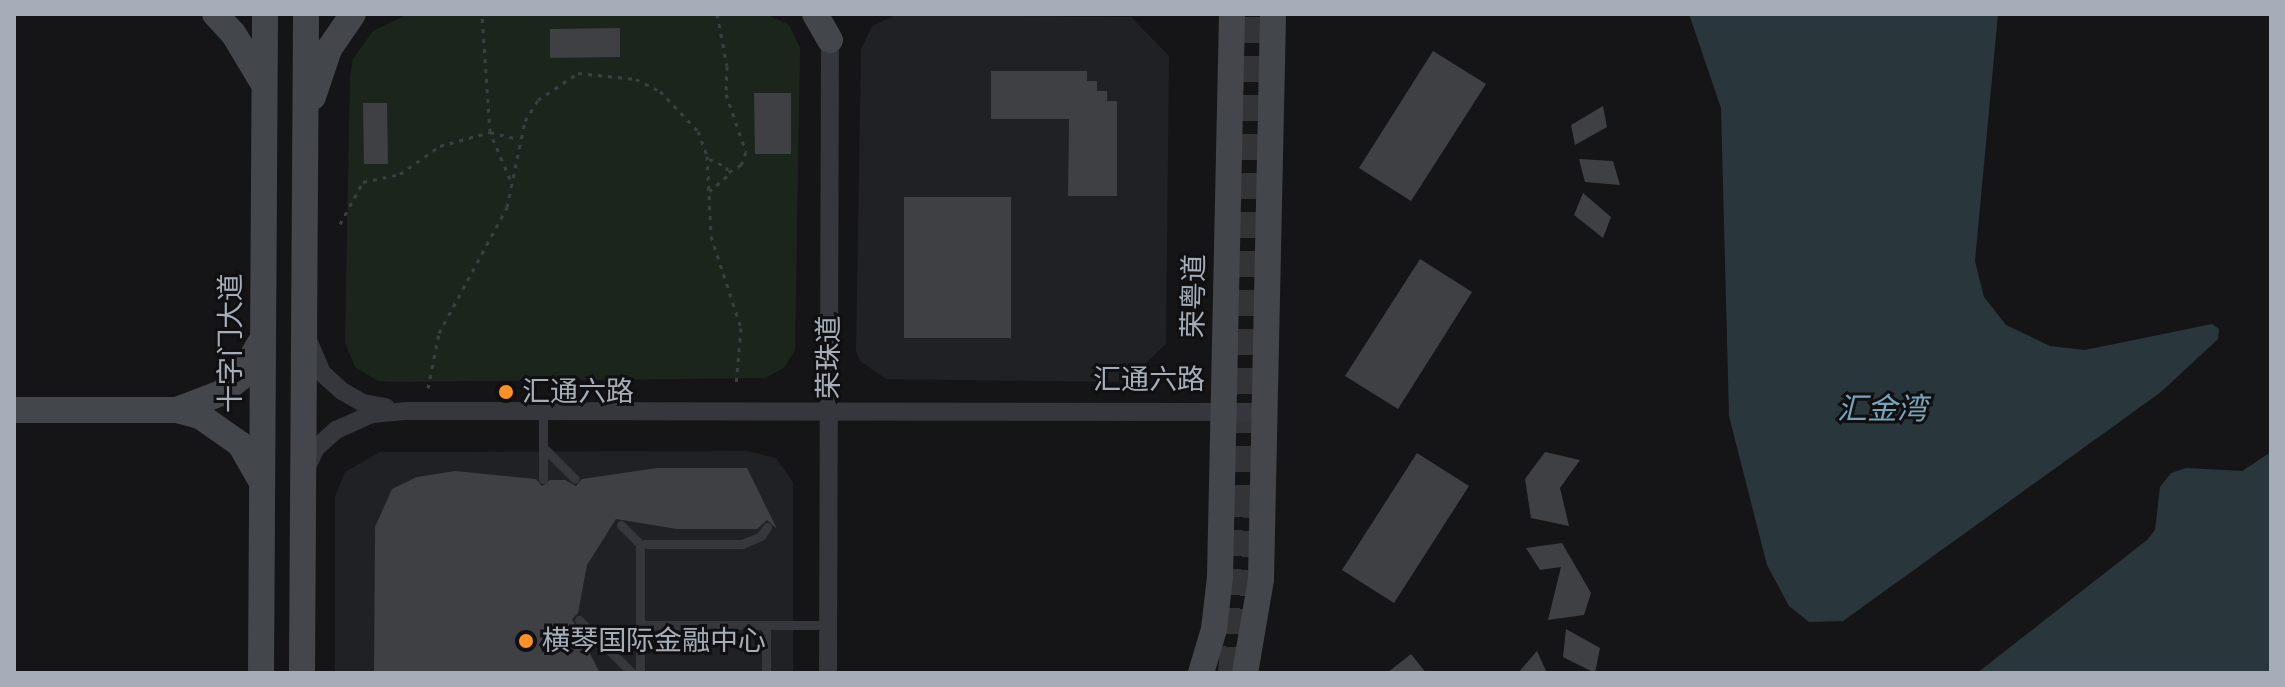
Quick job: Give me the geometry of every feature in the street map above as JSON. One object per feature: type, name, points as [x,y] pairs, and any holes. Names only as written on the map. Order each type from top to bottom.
[{"type":"street","points":[[215,14],[233,33],[264,86]]},
{"type":"street","name":"十字门大道","points":[[261,669],[265,14]]},
{"type":"street","points":[[261,669],[302,669],[306,14]]},
{"type":"street","points":[[305,120],[329,49],[353,14]]},
{"type":"street","points":[[815,14],[830,40]]},
{"type":"street","points":[[830,40],[839,14]]},
{"type":"street","name":"荣粤道","points":[[1201,673],[1218,603],[1232,14]]},
{"type":"street","points":[[1245,673],[1259,608],[1273,14]]},
{"type":"street","name":"荣珠道","points":[[828,673],[830,40]]},
{"type":"street","name":"汇通六路","points":[[304,330],[322,373],[342,391],[363,403],[408,411]]},
{"type":"street","points":[[177,410],[211,399],[240,378],[263,336]]},
{"type":"street","points":[[14,410],[177,410],[200,416],[231,436],[253,463],[262,485]]},
{"type":"street","name":"汇通六路","points":[[303,475],[316,448],[336,430],[372,414],[408,411],[1265,412]]},
{"type":"lane","points":[[543,411],[543,479]]},
{"type":"lane","points":[[543,447],[575,479]]},
{"type":"lane","points":[[621,525],[640,544],[742,544],[761,536],[767,527]]},
{"type":"lane","points":[[640,544],[640,673]]},
{"type":"lane","points":[[579,620],[632,673]]},
{"type":"lane","points":[[640,625],[828,625]]},
{"type":"lane","points":[[766,625],[766,673]]},
{"type":"path","points":[[482,14],[490,132],[512,183]]},
{"type":"path","points":[[710,191],[727,173],[741,165],[746,152],[726,94],[727,66],[717,14]]},
{"type":"path","points":[[428,388],[439,333],[492,241],[512,183],[519,139],[538,100],[559,82],[578,73],[636,79],[660,91],[686,113],[707,159],[711,236],[741,328],[736,385]]},
{"type":"path","points":[[340,224],[363,182],[384,181],[440,146],[490,132],[519,139]]},
{"type":"path","points":[[707,159],[727,167],[727,173]]},
{"type":"shaded area","points":[[766,14],[789,25],[800,48],[795,350],[784,368],[765,378],[391,382],[378,381],[355,367],[345,342],[350,77],[353,59],[373,31],[404,16]]},
{"type":"shaded area","points":[[896,15],[1131,17],[1169,56],[1166,344],[1126,382],[886,379],[860,361],[856,351],[861,49],[872,26]]},
{"type":"shaded area","name":"横琴国际金融中心","points":[[748,451],[776,458],[793,482],[793,673],[335,673],[335,497],[345,472],[380,452]]},
{"type":"water","name":"汇金湾","points":[[1689,14],[1998,14],[1975,261],[1984,297],[2006,325],[2050,346],[2085,350],[2212,324],[2219,329],[2218,339],[2161,392],[1843,621],[1809,622],[1789,606],[1767,565],[1729,416],[1721,108]]},
{"type":"water","points":[[2271,452],[2271,673],[1977,673],[2147,540],[2155,530],[2160,487],[2171,473],[2186,468],[2242,471]]},
{"type":"building","points":[[620,28],[620,57],[550,58],[550,29]]},
{"type":"building","points":[[1433,51],[1486,84],[1411,201],[1359,168]]},
{"type":"building","points":[[991,71],[1087,71],[1087,81],[1097,81],[1097,91],[1107,91],[1107,101],[1117,101],[1117,196],[1068,196],[1069,119],[991,119]]},
{"type":"building","points":[[754,93],[791,93],[791,154],[755,154]]},
{"type":"building","points":[[363,103],[387,103],[388,164],[364,164]]},
{"type":"building","points":[[1603,106],[1607,127],[1575,145],[1571,125]]},
{"type":"building","points":[[1579,159],[1613,161],[1620,185],[1585,182]]},
{"type":"building","points":[[1583,193],[1611,217],[1603,238],[1574,215]]},
{"type":"building","points":[[904,197],[1011,197],[1011,338],[904,338]]},
{"type":"building","points":[[1420,259],[1472,292],[1398,409],[1345,376]]},
{"type":"building","points":[[1545,452],[1580,460],[1560,488],[1569,526],[1531,518],[1525,479]]},
{"type":"building","points":[[1417,453],[1469,486],[1394,603],[1342,570]]},
{"type":"building","points":[[657,468],[747,468],[777,529],[767,520],[757,529],[677,529],[616,519],[587,565],[578,613],[572,619],[600,673],[374,673],[375,527],[392,489],[417,477],[455,471],[536,479],[542,486],[550,480],[565,480],[576,486],[582,479]]},
{"type":"building","points":[[1562,543],[1591,593],[1584,615],[1548,620],[1561,567],[1540,570],[1526,548]]},
{"type":"building","points":[[1566,629],[1600,648],[1595,673],[1563,657]]},
{"type":"building","points":[[1537,651],[1547,673],[1518,673]]},
{"type":"building","points":[[1411,654],[1426,673],[1387,673]]},
{"type":"tunnel","points":[[1231,673],[1244,511],[1249,14]]},
{"type":"place","name":"汇通六路","points":[[506,392]]},
{"type":"place","name":"横琴国际金融中心","points":[[526,641]]}]
